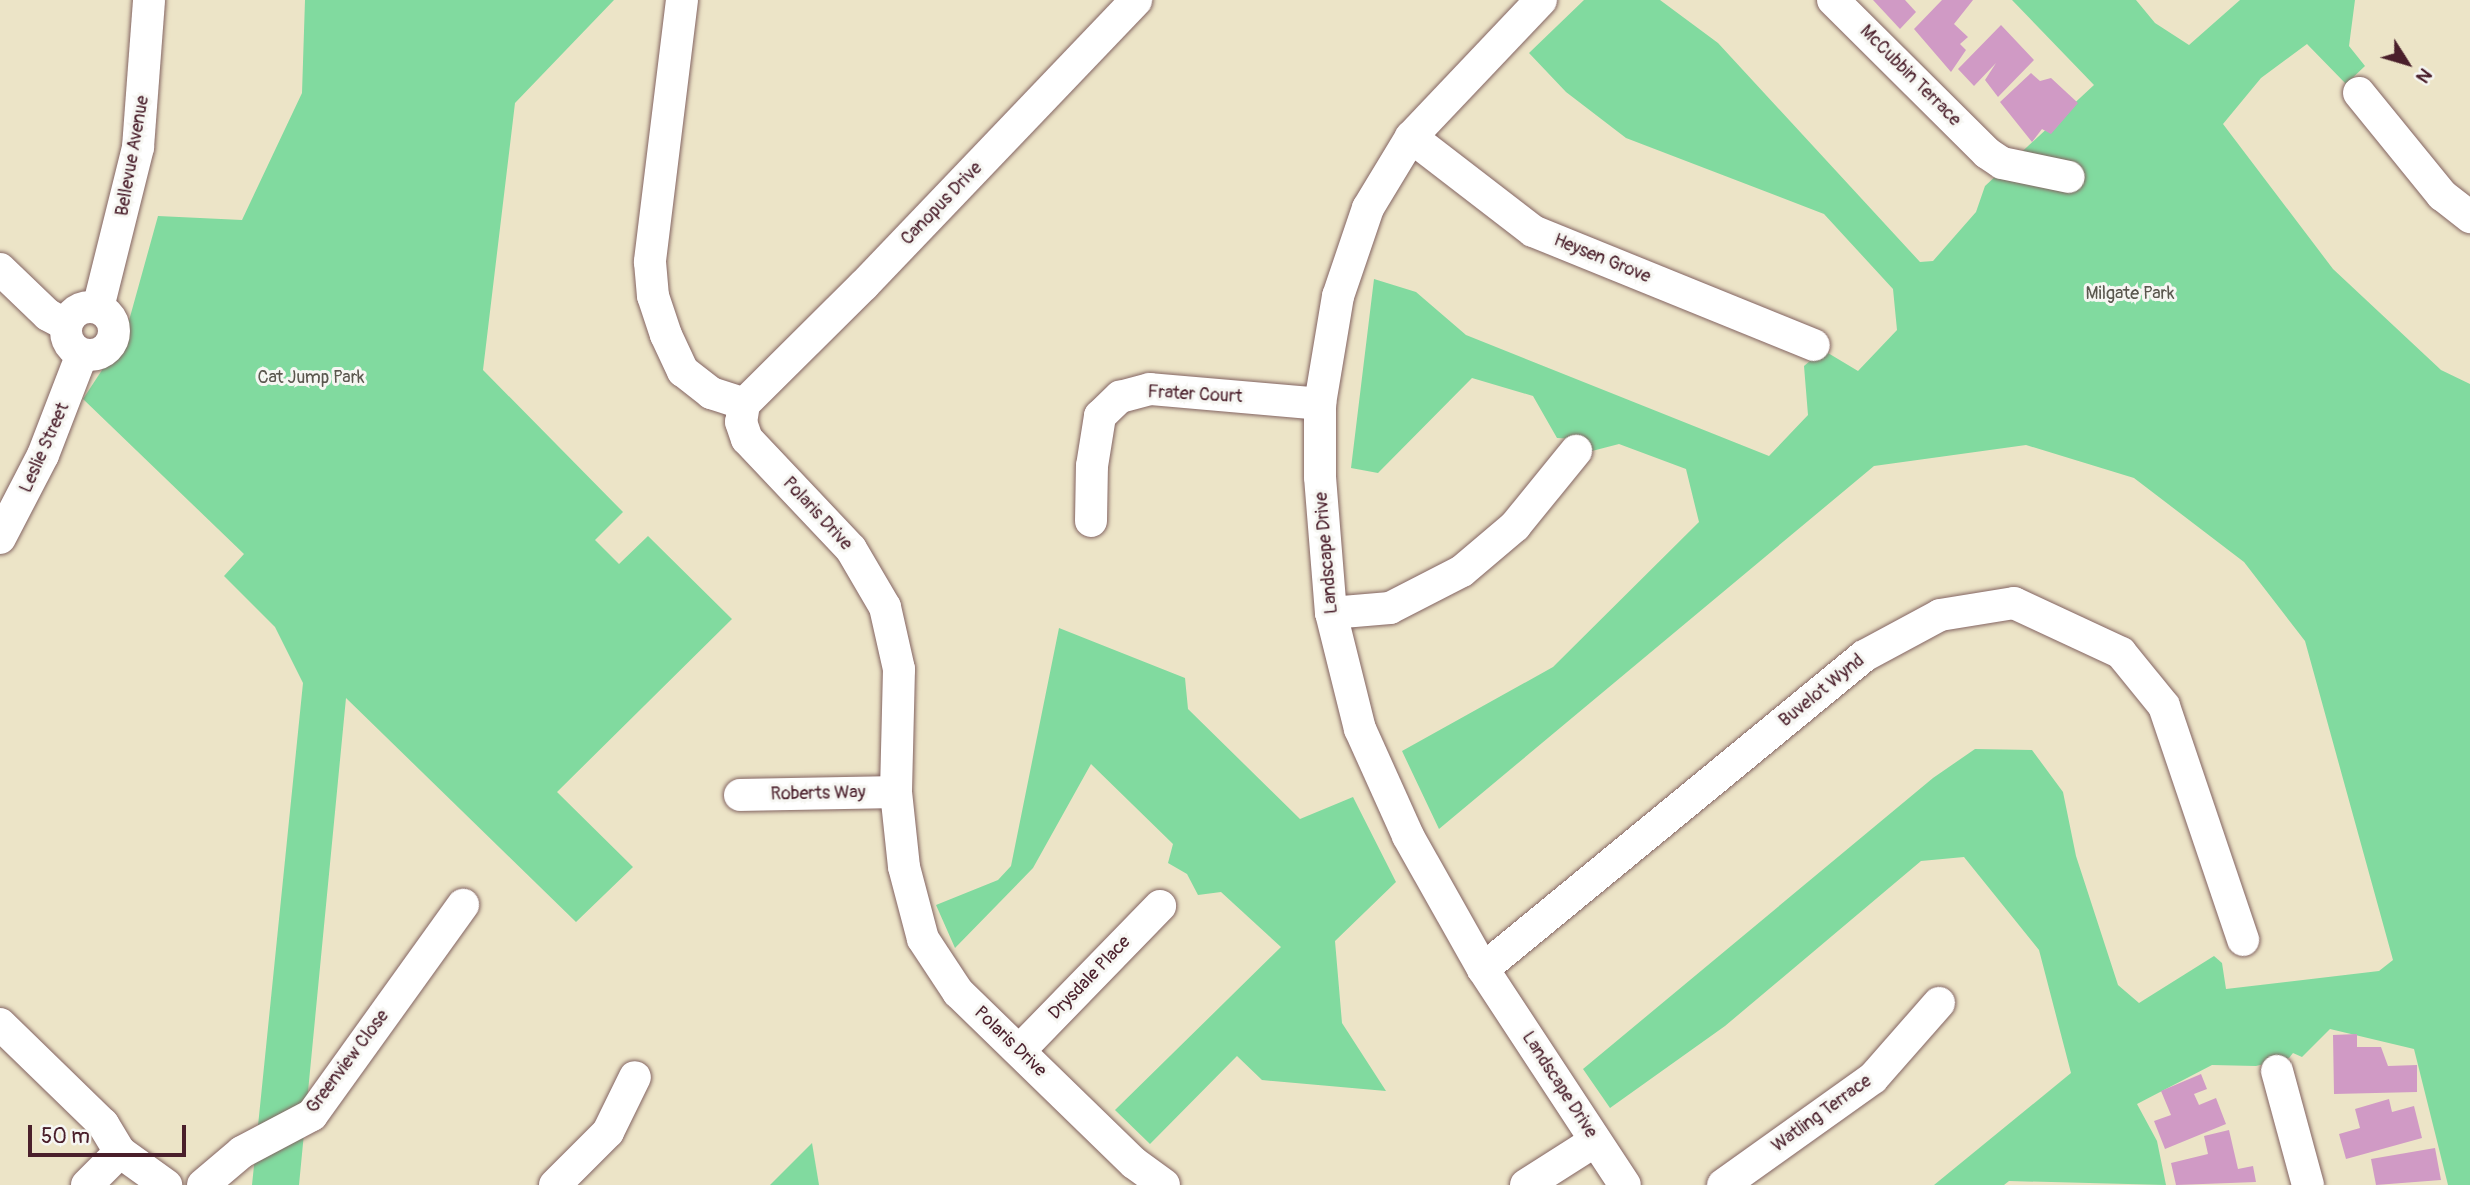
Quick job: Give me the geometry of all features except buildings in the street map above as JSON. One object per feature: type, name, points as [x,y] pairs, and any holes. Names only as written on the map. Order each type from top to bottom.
[{"type":"street","name":"Bellevue Avenue","points":[[98,308],[138,147],[149,0]]},
{"type":"street","points":[[682,0],[650,261],[653,296],[684,371],[711,393],[744,404]]},
{"type":"street","name":"Canopus Drive","points":[[744,404],[864,285],[1136,0]]},
{"type":"street","name":"Landscape Drive","points":[[1541,0],[1411,137],[1368,208],[1342,284],[1320,404],[1320,477],[1331,613],[1360,729],[1408,836],[1483,969],[1625,1185]]},
{"type":"street","name":"McCubbin Terrace","points":[[1833,0],[1987,153],[2002,163],[2069,177]]},
{"type":"street","points":[[2359,93],[2442,195],[2470,217]]},
{"type":"street","name":"Heysen Grove","points":[[1411,137],[1533,231],[1814,345]]},
{"type":"street","points":[[0,269],[48,315],[67,325]]},
{"type":"street","points":[[98,308],[112,321],[113,339],[100,353],[82,354],[69,342],[67,325],[79,310],[98,308]]},
{"type":"street","name":"Leslie Street","points":[[0,538],[48,444],[82,354]]},
{"type":"street","name":"Frater Court","points":[[1090,521],[1092,466],[1100,416],[1120,397],[1150,389],[1320,404]]},
{"type":"street","name":"Polaris Drive","points":[[744,404],[741,422],[747,439],[851,549],[885,607],[899,669],[896,792],[904,867],[923,940],[958,992],[1133,1163],[1164,1185]]},
{"type":"street","points":[[1331,613],[1390,608],[1462,571],[1515,526],[1576,451]]},
{"type":"street","name":"Buvelot Wynd","points":[[1483,969],[1864,656],[1940,615],[2014,603],[2121,653],[2164,706],[2244,940]]},
{"type":"street","name":"Roberts Way","points":[[740,796],[896,792]]},
{"type":"street","name":"Greenview Close","points":[[203,1185],[242,1152],[312,1115],[463,905]]},
{"type":"street","name":"Drysdale Place","points":[[1020,1050],[1160,906]]},
{"type":"street","name":"Watling Terrace","points":[[1723,1185],[1873,1078],[1939,1003]]},
{"type":"street","points":[[0,1024],[103,1124],[120,1152],[166,1185]]},
{"type":"street","points":[[2277,1071],[2308,1185]]},
{"type":"street","points":[[555,1185],[608,1132],[635,1077]]},
{"type":"street","points":[[1526,1185],[1595,1141]]},
{"type":"street","points":[[87,1185],[120,1152]]},
{"type":"green space","name":"Cat Jump Park","points":[[305,0],[614,0],[515,103],[483,370],[623,512],[595,540],[619,564],[648,536],[732,619],[557,792],[633,867],[576,922],[346,698],[299,1185],[252,1185],[303,683],[275,627],[224,576],[244,554],[83,399],[125,335],[158,216],[242,220],[302,93]]},
{"type":"green space","name":"Milgate Park","points":[[1584,0],[1660,0],[1718,43],[1920,262],[1933,261],[1976,212],[1985,186],[2094,85],[2012,0],[2136,0],[2155,23],[2189,45],[2240,0],[2355,0],[2349,46],[2365,66],[2346,84],[2307,44],[2261,78],[2223,124],[2333,269],[2441,370],[2470,384],[2470,1185],[2448,1185],[2414,1049],[2330,1029],[2302,1057],[2293,1053],[2289,1058],[2256,1066],[2212,1065],[2137,1104],[2157,1141],[2166,1185],[2009,1181],[2004,1185],[1934,1185],[2071,1073],[2039,950],[1964,857],[1921,861],[1725,1026],[1610,1108],[1583,1069],[1933,778],[1975,749],[2032,750],[2063,792],[2076,856],[2118,985],[2139,1003],[2214,956],[2222,963],[2226,989],[2379,971],[2393,960],[2305,641],[2244,562],[2134,478],[2026,445],[1874,466],[1439,829],[1402,751],[1553,667],[1699,522],[1686,469],[1619,444],[1592,451],[1577,439],[1557,438],[1533,396],[1472,378],[1378,473],[1351,468],[1374,279],[1416,292],[1466,335],[1769,456],[1808,415],[1804,366],[1823,350],[1858,371],[1897,330],[1893,289],[1824,214],[1626,138],[1566,92],[1529,53]]},
{"type":"green space","points":[[1059,628],[1185,678],[1188,709],[1300,819],[1353,797],[1396,882],[1335,941],[1342,1023],[1386,1091],[1262,1080],[1237,1056],[1150,1144],[1115,1110],[1281,947],[1221,892],[1198,895],[1187,874],[1168,863],[1173,844],[1091,764],[1033,868],[955,948],[936,905],[998,880],[1011,866]]},
{"type":"green space","points":[[812,1143],[819,1185],[770,1185]]}]
